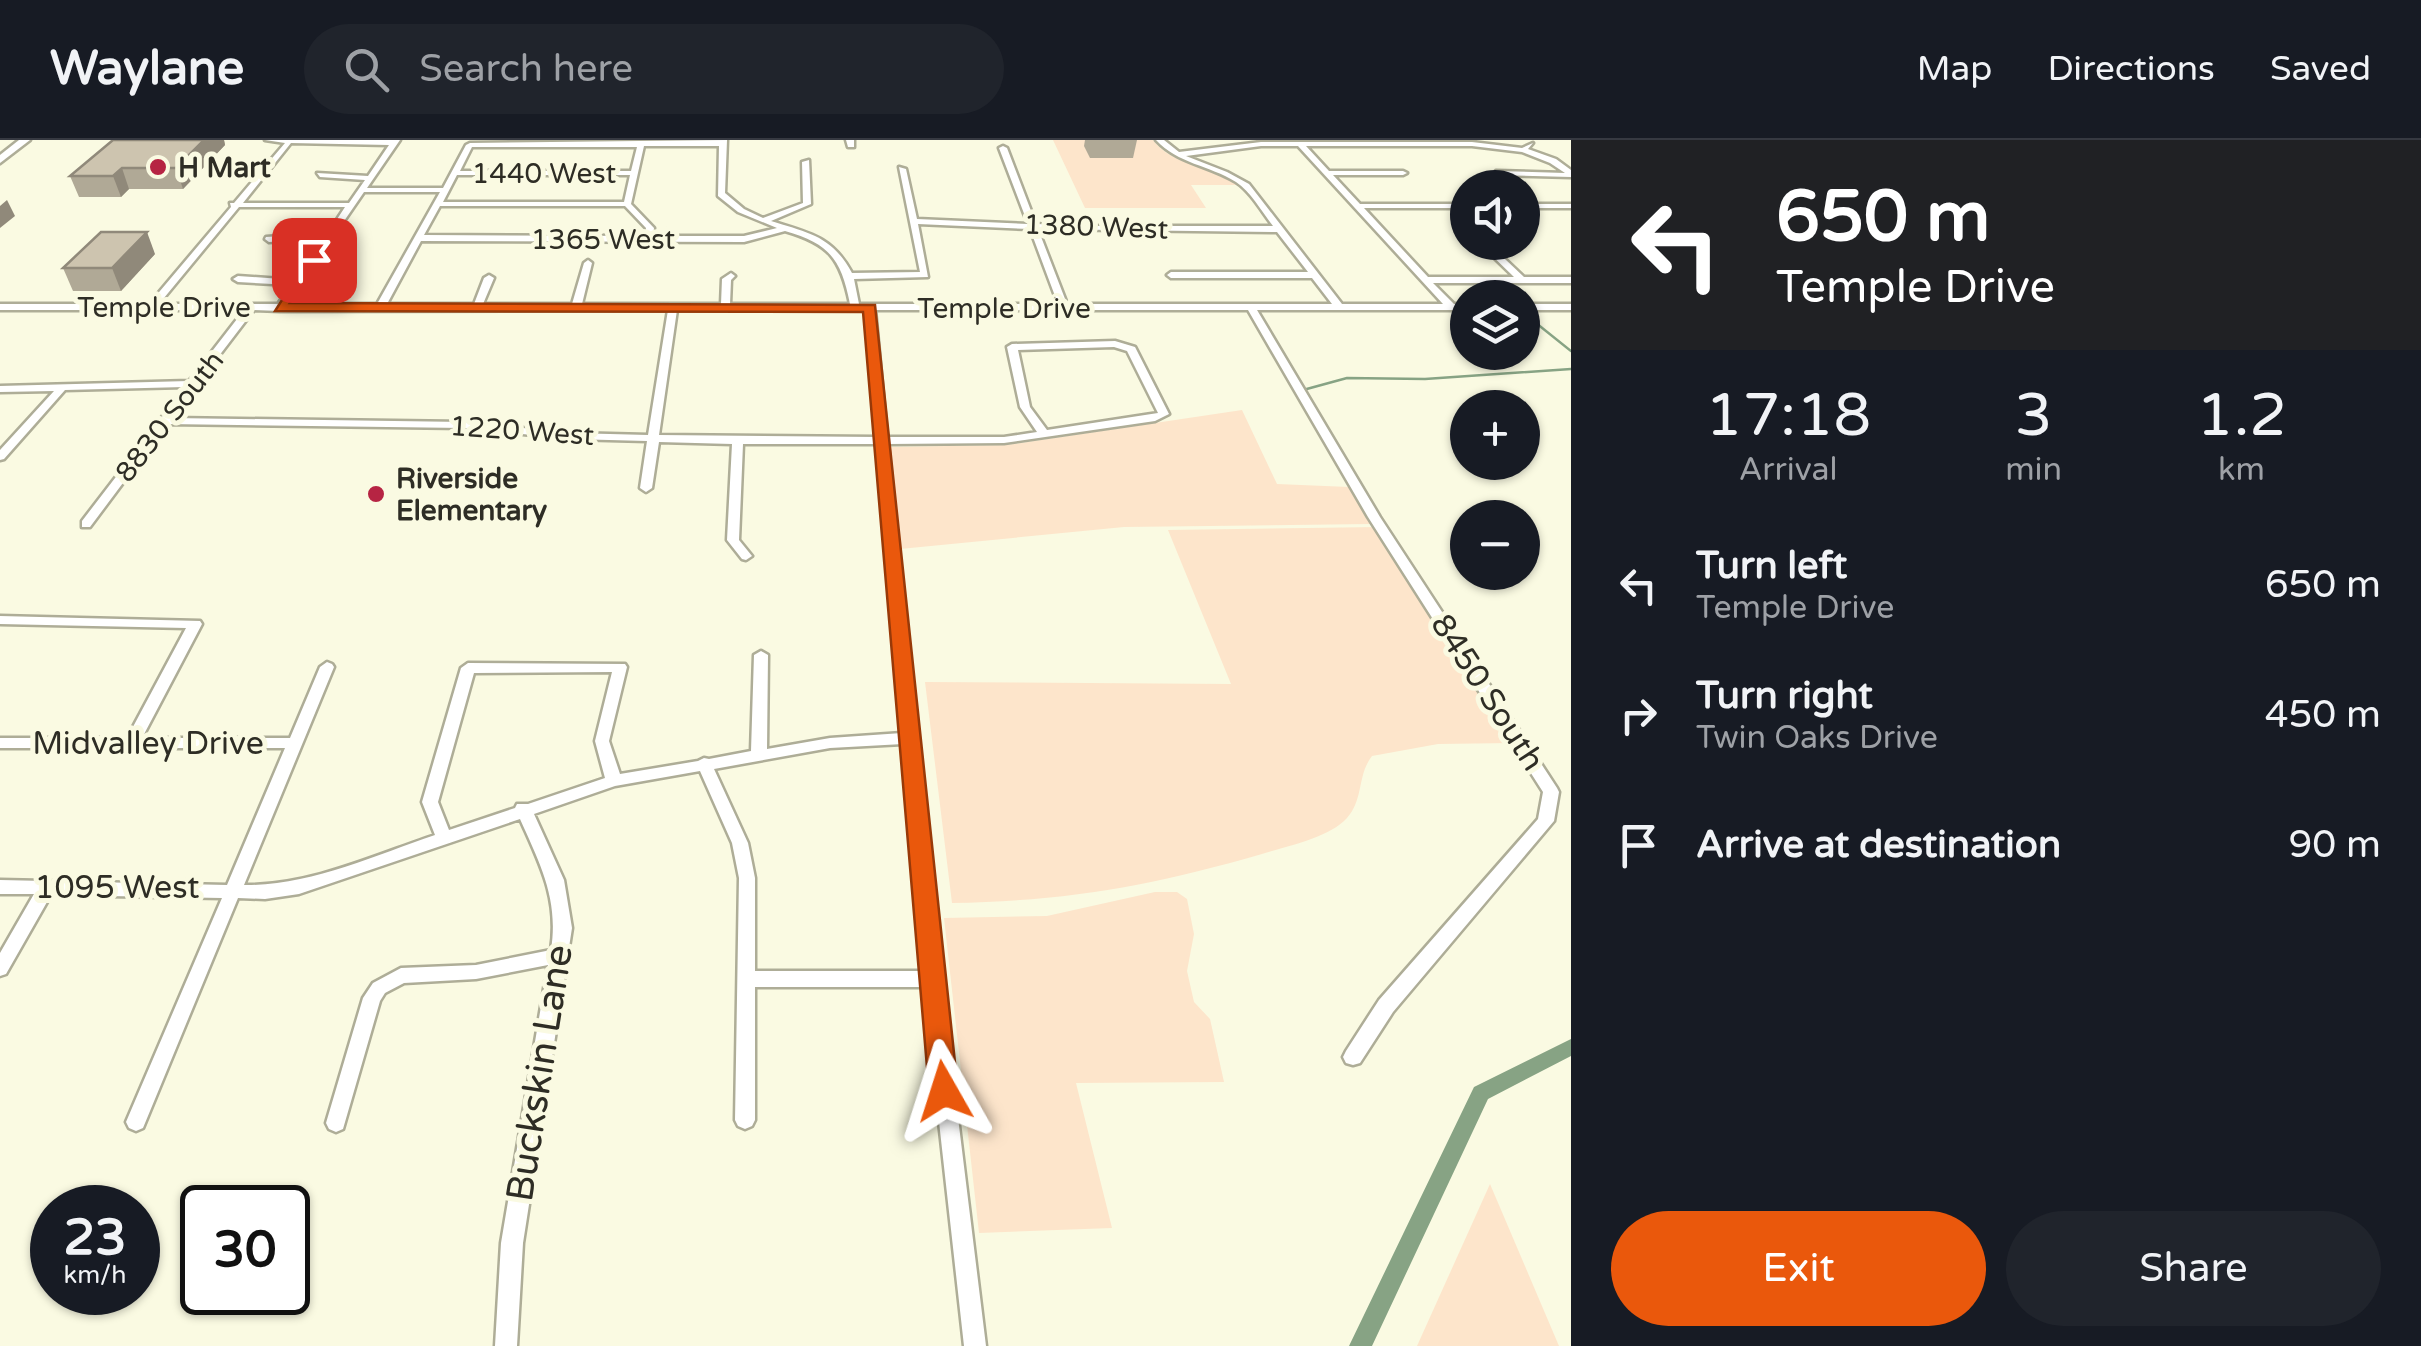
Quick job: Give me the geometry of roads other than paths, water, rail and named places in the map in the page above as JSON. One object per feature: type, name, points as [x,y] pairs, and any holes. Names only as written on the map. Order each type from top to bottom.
[{"type":"main road","points":[[0,160],[24,140]]},
{"type":"street","points":[[269,140],[395,141]]},
{"type":"street","points":[[1160,140],[1176,155],[1238,179],[1339,307]]},
{"type":"street","points":[[280,308],[395,141]]},
{"type":"street","points":[[380,308],[470,144],[542,142],[723,142],[721,194],[739,209],[838,252],[852,276],[855,308]]},
{"type":"street","points":[[152,307],[288,143]]},
{"type":"street","points":[[627,204],[641,144]]},
{"type":"street","points":[[1176,155],[1300,144],[1472,144],[1527,147],[1554,160],[1571,174]]},
{"type":"street","points":[[1300,144],[1450,307]]},
{"type":"street","points":[[1003,148],[1064,308]]},
{"type":"street","points":[[765,220],[808,204],[806,162]]},
{"type":"street","points":[[852,276],[925,276],[902,169]]},
{"type":"street","name":"1440 West","points":[[454,173],[634,173]]},
{"type":"street","points":[[1327,174],[1403,173]]},
{"type":"street","points":[[1540,174],[1571,174]]},
{"type":"street","points":[[320,175],[370,178]]},
{"type":"street","points":[[362,190],[445,190]]},
{"type":"street","points":[[438,204],[627,204],[650,228],[649,239]]},
{"type":"street","points":[[233,206],[350,205]]},
{"type":"street","points":[[1357,206],[1450,206]]},
{"type":"street","points":[[1540,206],[1571,206]]},
{"type":"street","name":"1380 West","points":[[913,221],[1279,229]]},
{"type":"street","name":"1365 West","points":[[418,238],[744,238],[786,228]]},
{"type":"street","points":[[269,239],[330,236]]},
{"type":"street","points":[[1501,260],[1522,280]]},
{"type":"street","points":[[576,308],[588,264]]},
{"type":"street","points":[[725,308],[727,278],[731,276]]},
{"type":"street","points":[[1171,276],[1314,276]]},
{"type":"street","points":[[477,308],[490,278]]},
{"type":"street","points":[[238,279],[297,283]]},
{"type":"street","points":[[1426,280],[1450,280]]},
{"type":"street","points":[[1540,280],[1571,280]]},
{"type":"street","name":"Temple Drive","points":[[0,307],[1450,307]]},
{"type":"street","name":"8450 South","points":[[1251,307],[1374,516],[1551,792],[1546,821],[1386,1006],[1354,1057]]},
{"type":"street","points":[[1540,307],[1571,307]]},
{"type":"street","name":"8830 South","points":[[86,524],[251,308]]},
{"type":"street","points":[[646,488],[673,308]]},
{"type":"street","points":[[870,308],[932,979],[975,1346]]},
{"type":"street","name":"1220 West","points":[[163,421],[464,424],[546,435],[738,440],[991,441],[1045,435],[1164,414],[1131,349],[1125,345],[1014,346],[1010,352],[1025,407],[1045,435]]},
{"type":"street","points":[[0,389],[195,384]]},
{"type":"street","points":[[0,457],[61,389]]},
{"type":"street","points":[[738,440],[733,540],[746,556]]},
{"type":"street","points":[[0,620],[195,624],[131,744]]},
{"type":"street","points":[[759,754],[760,656]]},
{"type":"street","points":[[136,1122],[327,666]]},
{"type":"street","points":[[444,838],[430,802],[468,668],[620,667],[602,742],[614,781]]},
{"type":"street","name":"1095 West","points":[[0,887],[235,888],[265,892],[329,880],[523,808],[614,781],[850,740],[910,738]]},
{"type":"street","name":"Midvalley Drive","points":[[0,743],[296,743]]},
{"type":"street","points":[[704,763],[740,843],[747,878],[744,1120]]},
{"type":"street","name":"Buckskin Lane","points":[[506,1346],[512,1243],[558,956],[561,902],[523,808]]},
{"type":"street","points":[[0,970],[47,886]]},
{"type":"street","points":[[336,1122],[372,998],[379,988],[401,976],[476,972],[558,956]]},
{"type":"street","points":[[748,979],[932,979]]},
{"type":"waterway","points":[[1540,326],[1571,351]]},
{"type":"waterway","points":[[1303,390],[1347,378],[1425,379],[1571,369]]},
{"type":"waterway","points":[[1360,1346],[1481,1093],[1571,1047]]},
{"type":"place","name":"H Mart","points":[[158,167]]},
{"type":"place","name":"Riverside Elementary","points":[[376,494]]}]
